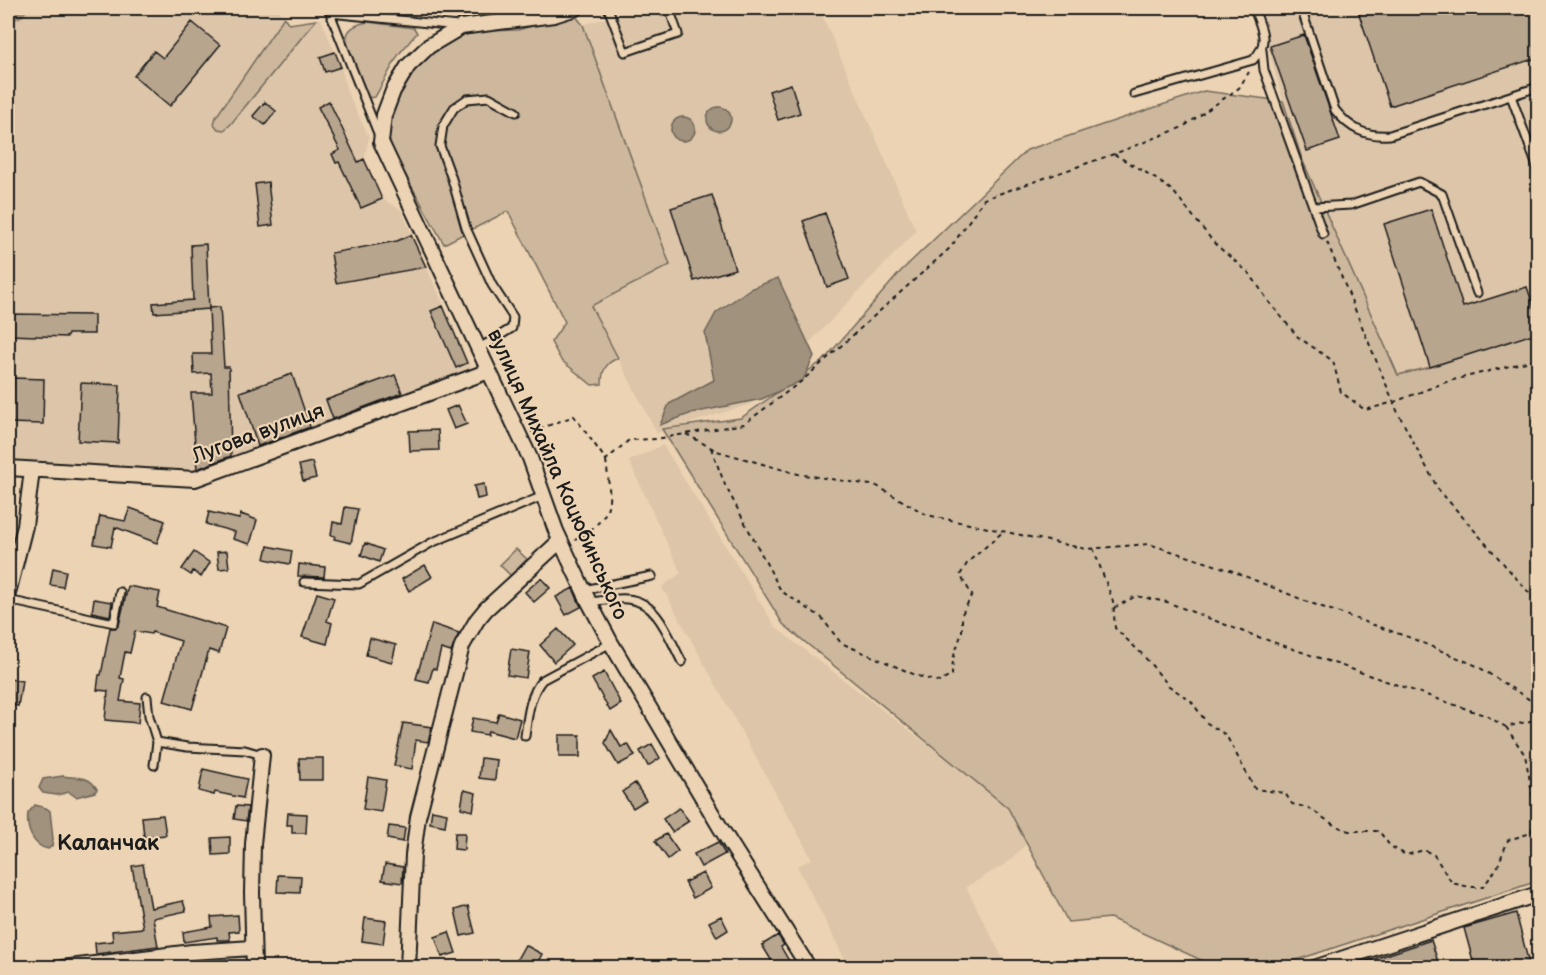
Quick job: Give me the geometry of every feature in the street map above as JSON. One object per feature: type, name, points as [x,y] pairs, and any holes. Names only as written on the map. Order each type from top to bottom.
[{"type":"street","points":[[381,142],[384,115],[393,91],[408,66],[429,46],[460,27],[554,15],[576,8]]},
{"type":"street","name":"вулиця Михайла Коцюбинського","points":[[381,142],[530,458],[562,544],[586,596],[611,643],[720,827],[809,968]]},
{"type":"street","name":"Лугова вулиця","points":[[8,468],[195,479],[489,371]]},
{"type":"street","points":[[8,592],[25,526],[32,470]]},
{"type":"street","points":[[408,968],[411,876],[418,817],[462,646],[486,609],[562,544]]},
{"type":"street","points":[[254,968],[252,948],[253,844],[262,756]]},
{"type":"street","points":[[1314,968],[1539,894]]},
{"type":"street","points":[[62,968],[192,952],[252,948]]},
{"type":"lane","points":[[608,8],[625,52],[678,34],[669,8]]},
{"type":"lane","points":[[1254,8],[1264,39],[1262,50],[1264,70],[1323,234]]},
{"type":"lane","points":[[1301,8],[1335,110],[1354,129],[1369,134],[1390,135],[1539,87]]},
{"type":"lane","points":[[381,142],[329,10],[460,27]]},
{"type":"lane","points":[[1134,94],[1252,60],[1262,50]]},
{"type":"lane","points":[[1510,96],[1539,169]]},
{"type":"lane","points":[[478,349],[512,328],[513,317],[492,285],[466,228],[440,146],[443,126],[454,108],[467,99],[489,97],[516,112]]},
{"type":"lane","points":[[1314,207],[1351,205],[1419,182],[1442,194],[1477,293]]},
{"type":"lane","points":[[304,582],[359,584],[431,543],[543,496]]},
{"type":"lane","points":[[586,596],[652,576]]},
{"type":"lane","points":[[8,600],[114,623],[120,592]]},
{"type":"lane","points":[[586,596],[627,599],[645,603],[657,616],[682,662]]},
{"type":"lane","points":[[525,736],[531,697],[542,680],[611,643]]},
{"type":"lane","points":[[147,697],[149,716],[157,742],[153,765]]},
{"type":"lane","points":[[157,742],[187,747],[245,750],[262,756]]},
{"type":"path","points":[[606,460],[629,440],[656,439],[744,424],[803,380],[951,247],[984,199],[1184,127],[1239,88],[1251,69]]},
{"type":"path","points":[[1114,154],[1173,191],[1215,244],[1251,274],[1269,303],[1298,337],[1333,361],[1341,392],[1365,410],[1394,402],[1449,381],[1539,358]]},
{"type":"path","points":[[1323,234],[1394,402],[1438,489],[1539,603]]},
{"type":"path","points":[[520,436],[574,416],[606,460],[610,502],[603,519],[595,528],[562,544]]},
{"type":"path","points":[[685,434],[711,448],[798,474],[877,486],[927,515],[1086,549],[1149,544],[1230,570],[1477,666],[1539,705]]},
{"type":"path","points":[[711,448],[725,484],[782,591],[821,617],[841,643],[918,676],[940,682],[952,675],[953,659],[962,632],[962,614],[972,595],[960,575],[968,562],[1004,530]]},
{"type":"path","points":[[1093,548],[1113,601],[1115,628],[1143,655],[1169,686],[1191,701],[1207,723],[1226,735],[1255,789],[1285,793],[1292,804],[1309,808],[1334,825],[1349,831],[1379,831],[1390,846],[1406,855],[1424,849],[1434,855],[1452,883],[1470,887],[1483,887],[1497,868],[1508,840],[1531,833],[1537,812],[1525,755],[1506,727],[1487,716],[1254,636],[1167,602],[1136,596],[1114,608]]},
{"type":"path","points":[[1506,727],[1539,719]]},
{"type":"shaded area","points":[[8,8],[277,8],[289,24],[321,19],[341,67],[347,92],[369,137],[364,159],[382,199],[401,210],[471,367],[404,398],[231,456],[197,470],[8,460]]},
{"type":"shaded area","points":[[382,8],[480,8],[482,13],[462,18]]},
{"type":"shaded area","points":[[639,8],[819,8],[916,231],[751,404],[657,433],[591,306],[670,265],[583,25]]},
{"type":"shaded area","points":[[1257,8],[1538,8],[1538,332],[1398,375],[1302,159]]},
{"type":"shaded area","points":[[574,14],[583,25],[670,265],[591,306],[618,358],[605,368],[602,384],[592,385],[561,360],[551,342],[565,322],[508,211],[444,244],[387,142],[391,105],[404,80],[430,51],[462,32],[518,30]]},
{"type":"shaded area","points":[[284,17],[289,24],[316,20],[230,125],[224,130],[218,129],[214,124],[216,117]]},
{"type":"shaded area","points":[[368,22],[414,28],[417,33],[399,54],[375,97],[366,98],[347,38],[352,28]]},
{"type":"shaded area","points":[[1204,91],[1283,101],[1302,159],[1398,375],[1538,332],[1538,881],[1275,967],[1216,967],[1110,918],[1068,922],[1008,808],[783,624],[662,429],[741,418],[825,359],[901,271],[1027,150]]},
{"type":"shaded area","points":[[719,107],[728,110],[731,119],[728,128],[719,131],[710,128],[707,119],[710,110]]},
{"type":"shaded area","points":[[683,117],[692,120],[695,129],[692,138],[683,141],[674,138],[671,129],[674,120]]},
{"type":"shaded area","points":[[778,278],[814,356],[803,380],[762,399],[692,413],[660,425],[669,404],[714,380],[705,333],[716,313],[750,289]]},
{"type":"shaded area","points":[[663,445],[776,628],[1018,814],[1033,837],[1007,863],[966,887],[1007,967],[849,967],[797,866],[812,859],[662,587],[681,573],[629,461]]},
{"type":"shaded area","points":[[516,549],[527,559],[511,576],[500,565]]},
{"type":"shaded area","points":[[63,776],[86,779],[97,789],[95,792],[76,797],[69,792],[57,795],[43,793],[39,788],[43,779]]},
{"type":"shaded area","points":[[35,805],[50,811],[53,839],[52,846],[48,849],[34,840],[29,830],[28,813]]},
{"type":"building","points":[[1357,8],[1539,8],[1539,57],[1390,106]]},
{"type":"building","points":[[192,22],[220,45],[170,106],[134,76],[154,51],[163,58]]},
{"type":"building","points":[[1304,35],[1340,140],[1307,151],[1270,46]]},
{"type":"building","points":[[335,52],[341,67],[325,72],[320,57]]},
{"type":"building","points":[[791,84],[800,113],[778,120],[769,91]]},
{"type":"building","points":[[329,101],[358,162],[364,159],[382,199],[361,208],[339,162],[336,163],[332,154],[340,150],[318,107]]},
{"type":"building","points":[[265,102],[276,111],[265,125],[253,116]]},
{"type":"building","points":[[268,182],[273,225],[260,227],[255,184]]},
{"type":"building","points":[[712,195],[735,269],[694,281],[671,208]]},
{"type":"building","points":[[1431,209],[1463,307],[1527,287],[1539,322],[1539,332],[1430,367],[1384,224]]},
{"type":"building","points":[[825,213],[849,279],[827,287],[803,221]]},
{"type":"building","points":[[411,235],[426,267],[336,283],[331,253],[397,241]]},
{"type":"building","points":[[206,244],[209,309],[154,313],[153,303],[193,300],[191,245]]},
{"type":"building","points":[[443,306],[467,363],[456,368],[431,311]]},
{"type":"building","points":[[220,307],[224,367],[229,367],[231,456],[197,469],[191,393],[212,393],[211,373],[194,374],[193,354],[211,354],[209,308]]},
{"type":"building","points":[[8,314],[94,315],[94,334],[68,334],[67,337],[8,335]]},
{"type":"building","points":[[292,374],[310,427],[258,446],[240,392]]},
{"type":"building","points":[[395,375],[402,393],[333,419],[326,400]]},
{"type":"building","points":[[13,378],[44,379],[43,424],[8,423],[8,388],[13,388]]},
{"type":"building","points":[[81,383],[120,385],[118,443],[78,441]]},
{"type":"building","points":[[458,405],[467,424],[454,429],[446,410]]},
{"type":"building","points":[[438,430],[439,450],[410,451],[409,431]]},
{"type":"building","points":[[312,462],[316,478],[303,481],[299,465]]},
{"type":"building","points":[[484,484],[486,497],[477,499],[474,486]]},
{"type":"building","points":[[345,507],[358,509],[351,543],[334,539],[335,536],[331,535],[333,522],[342,524]]},
{"type":"building","points":[[130,508],[165,521],[157,543],[115,527],[111,547],[94,544],[100,516],[125,521]]},
{"type":"building","points":[[209,512],[239,519],[241,514],[257,520],[250,544],[233,539],[235,532],[206,524]]},
{"type":"building","points":[[365,543],[383,550],[379,562],[361,555]]},
{"type":"building","points":[[268,546],[292,551],[290,564],[265,559]]},
{"type":"building","points":[[227,551],[229,568],[219,569],[217,552]]},
{"type":"building","points":[[194,552],[210,563],[201,577],[193,571],[191,575],[182,569]]},
{"type":"building","points":[[299,564],[325,567],[324,577],[298,576]]},
{"type":"building","points":[[425,565],[432,577],[409,591],[402,579]]},
{"type":"building","points":[[53,568],[66,571],[63,587],[50,585]]},
{"type":"building","points":[[541,578],[550,588],[534,602],[525,592]]},
{"type":"building","points":[[128,586],[160,592],[157,607],[226,628],[219,653],[209,650],[192,709],[164,701],[181,641],[152,632],[151,634],[135,631],[130,653],[125,652],[120,678],[124,679],[120,701],[140,703],[138,723],[105,720],[108,691],[97,690],[99,675],[101,675],[110,628],[116,628],[119,625]]},
{"type":"building","points":[[573,588],[581,607],[566,615],[556,597]]},
{"type":"building","points":[[317,593],[334,598],[327,621],[332,623],[327,644],[302,637]]},
{"type":"building","points":[[94,599],[112,602],[110,616],[92,612]]},
{"type":"building","points":[[432,624],[459,633],[451,652],[441,649],[436,669],[433,668],[429,682],[416,679]]},
{"type":"building","points":[[558,629],[573,645],[554,662],[540,645]]},
{"type":"building","points":[[370,638],[396,645],[392,662],[366,655]]},
{"type":"building","points":[[511,649],[530,652],[526,678],[507,675]]},
{"type":"building","points":[[604,672],[621,704],[610,711],[592,679]]},
{"type":"building","points":[[10,679],[22,681],[18,706],[8,704]]},
{"type":"building","points":[[499,713],[520,719],[515,738],[488,731],[487,735],[470,732],[473,718],[496,722]]},
{"type":"building","points":[[403,723],[432,727],[428,742],[416,740],[412,769],[394,766]]},
{"type":"building","points":[[611,730],[621,747],[628,744],[635,756],[618,765],[605,743]]},
{"type":"building","points":[[559,735],[580,735],[580,757],[559,757]]},
{"type":"building","points":[[652,744],[660,758],[648,766],[640,751]]},
{"type":"building","points":[[299,758],[323,758],[323,780],[300,780]]},
{"type":"building","points":[[481,758],[497,760],[495,780],[479,778]]},
{"type":"building","points":[[203,769],[247,779],[243,798],[199,791]]},
{"type":"building","points":[[368,777],[386,780],[381,812],[363,809]]},
{"type":"building","points":[[635,783],[646,800],[633,808],[622,792]]},
{"type":"building","points":[[464,790],[476,793],[473,811],[461,808]]},
{"type":"building","points":[[236,806],[248,807],[246,821],[234,819]]},
{"type":"building","points":[[679,808],[689,821],[672,832],[663,819]]},
{"type":"building","points":[[432,810],[447,813],[445,826],[430,823]]},
{"type":"building","points":[[288,813],[307,814],[306,833],[292,833],[292,825],[287,825]]},
{"type":"building","points":[[163,815],[166,835],[144,837],[142,817]]},
{"type":"building","points":[[389,826],[405,828],[403,842],[387,839]]},
{"type":"building","points":[[455,833],[465,833],[464,850],[454,849]]},
{"type":"building","points":[[666,834],[678,851],[668,859],[655,841]]},
{"type":"building","points":[[230,837],[230,854],[213,855],[212,838]]},
{"type":"building","points":[[718,842],[725,854],[701,867],[694,854]]},
{"type":"building","points":[[143,864],[151,908],[183,901],[186,911],[153,918],[158,946],[96,954],[95,943],[113,941],[112,931],[143,928],[132,866]]},
{"type":"building","points":[[385,864],[403,867],[402,883],[382,880]]},
{"type":"building","points":[[703,873],[711,888],[693,898],[685,882]]},
{"type":"building","points":[[278,875],[301,876],[300,893],[277,892]]},
{"type":"building","points":[[468,906],[475,933],[461,936],[455,910]]},
{"type":"building","points":[[1516,913],[1528,960],[1539,956],[1539,968],[1475,968],[1464,928]]},
{"type":"building","points":[[238,915],[239,931],[229,932],[230,940],[217,940],[217,937],[184,942],[183,932],[212,927],[211,917]]},
{"type":"building","points":[[721,916],[728,930],[717,937],[709,922]]},
{"type":"building","points":[[365,918],[386,921],[383,944],[362,941]]},
{"type":"building","points":[[449,932],[456,953],[442,957],[435,937]]},
{"type":"building","points":[[778,935],[784,945],[781,947],[793,968],[776,968],[762,945]]},
{"type":"building","points":[[1431,940],[1440,968],[1354,968],[1353,966]]},
{"type":"building","points":[[525,945],[542,954],[535,968],[512,968]]},
{"type":"waterway","points":[[8,11],[16,8]]},
{"type":"district","name":"Каланчак","points":[[108,842]]}]
